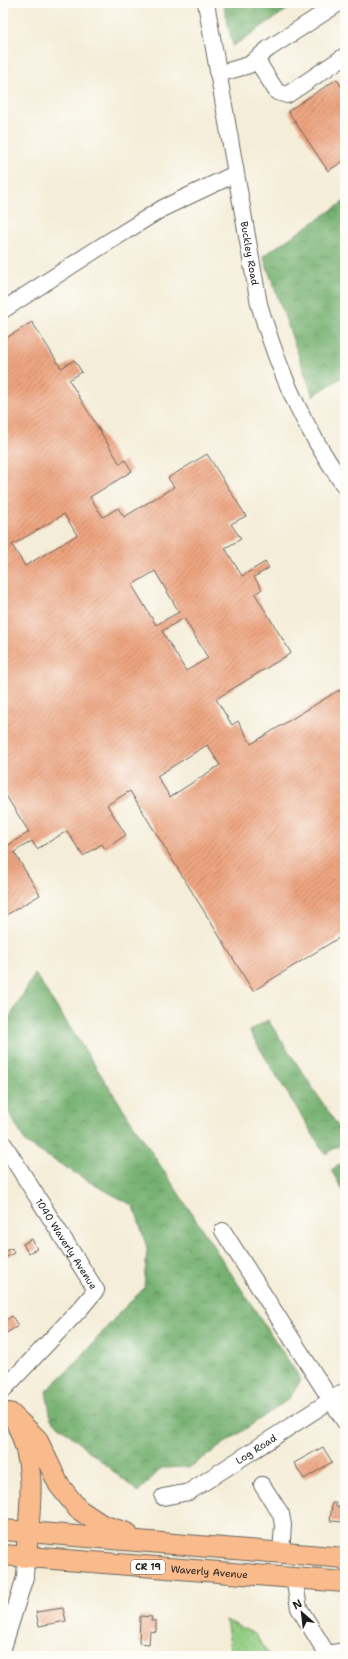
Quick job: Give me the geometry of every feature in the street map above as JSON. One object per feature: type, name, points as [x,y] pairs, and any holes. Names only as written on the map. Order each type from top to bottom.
[{"type":"main road","points":[[7,1408],[24,1440],[29,1462],[31,1484],[26,1557]]},
{"type":"main road","points":[[7,1408],[37,1439],[62,1489],[71,1501],[85,1515],[111,1529],[172,1544]]},
{"type":"main road","points":[[3,1530],[345,1558]]},
{"type":"main road","name":"CR 19","points":[[3,1555],[26,1557]]},
{"type":"main road","name":"Waverly Avenue","points":[[26,1557],[345,1582]]},
{"type":"street","name":"Buckley Road","points":[[206,3],[254,282],[266,325],[296,404],[314,438],[345,487]]},
{"type":"street","points":[[218,74],[249,65],[268,49],[339,3]]},
{"type":"street","points":[[256,59],[277,92],[287,95],[345,56]]},
{"type":"street","points":[[3,310],[96,249],[163,208],[235,174]]},
{"type":"street","name":"1040 Waverly Avenue","points":[[3,1143],[96,1290],[3,1390]]},
{"type":"street","points":[[223,1231],[338,1395],[345,1422]]},
{"type":"street","name":"Log Road","points":[[163,1497],[189,1492],[338,1395]]},
{"type":"street","points":[[262,1485],[281,1514],[283,1525],[281,1553]]},
{"type":"street","points":[[3,1648],[25,1577],[26,1557]]},
{"type":"street","points":[[294,1578],[299,1608],[328,1654],[345,1651]]},
{"type":"green space","points":[[223,3],[297,3],[233,46]]},
{"type":"green space","points":[[345,201],[345,375],[313,396],[263,256]]},
{"type":"green space","points":[[35,974],[301,1380],[289,1399],[190,1467],[162,1468],[138,1492],[51,1419],[46,1391],[74,1365],[120,1312],[144,1288],[147,1248],[134,1206],[93,1184],[26,1143],[3,1102],[4,1027]]},
{"type":"green space","points":[[268,1020],[345,1137],[345,1142],[325,1154],[249,1031]]},
{"type":"green space","points":[[345,1161],[345,1194],[331,1170]]},
{"type":"green space","points":[[226,1620],[255,1634],[270,1656],[232,1656]]},
{"type":"building","points":[[337,79],[341,86],[345,83],[345,160],[328,171],[288,111]]},
{"type":"building","points":[[32,322],[61,368],[74,360],[82,372],[69,380],[120,464],[125,460],[132,471],[90,497],[103,517],[118,508],[124,517],[174,487],[168,478],[207,454],[246,516],[231,524],[241,539],[225,548],[242,576],[265,562],[269,568],[254,577],[262,589],[255,594],[291,653],[216,699],[232,725],[238,721],[251,744],[339,690],[345,700],[345,934],[253,991],[130,791],[107,805],[126,835],[105,849],[102,844],[83,856],[67,831],[37,849],[32,841],[14,852],[40,895],[3,917],[3,840],[7,846],[29,832],[3,791],[3,340]],"holes":[[[64,514],[77,535],[25,566],[12,545]],[[155,571],[179,612],[156,625],[132,585]],[[184,618],[208,658],[186,671],[162,631]],[[207,745],[220,765],[170,797],[157,776]]]},
{"type":"building","points":[[32,1239],[37,1249],[28,1253],[23,1244]]},
{"type":"building","points":[[12,1248],[14,1253],[3,1259],[3,1252]]},
{"type":"building","points":[[12,1316],[18,1326],[3,1335],[3,1322]]},
{"type":"building","points":[[323,1447],[332,1462],[304,1479],[294,1463]]},
{"type":"building","points":[[332,1503],[336,1503],[336,1507],[345,1505],[345,1522],[330,1521]]},
{"type":"building","points":[[63,1608],[66,1621],[39,1626],[36,1612]]},
{"type":"building","points":[[140,1616],[152,1617],[151,1621],[156,1621],[156,1632],[150,1631],[149,1644],[139,1643]]}]
